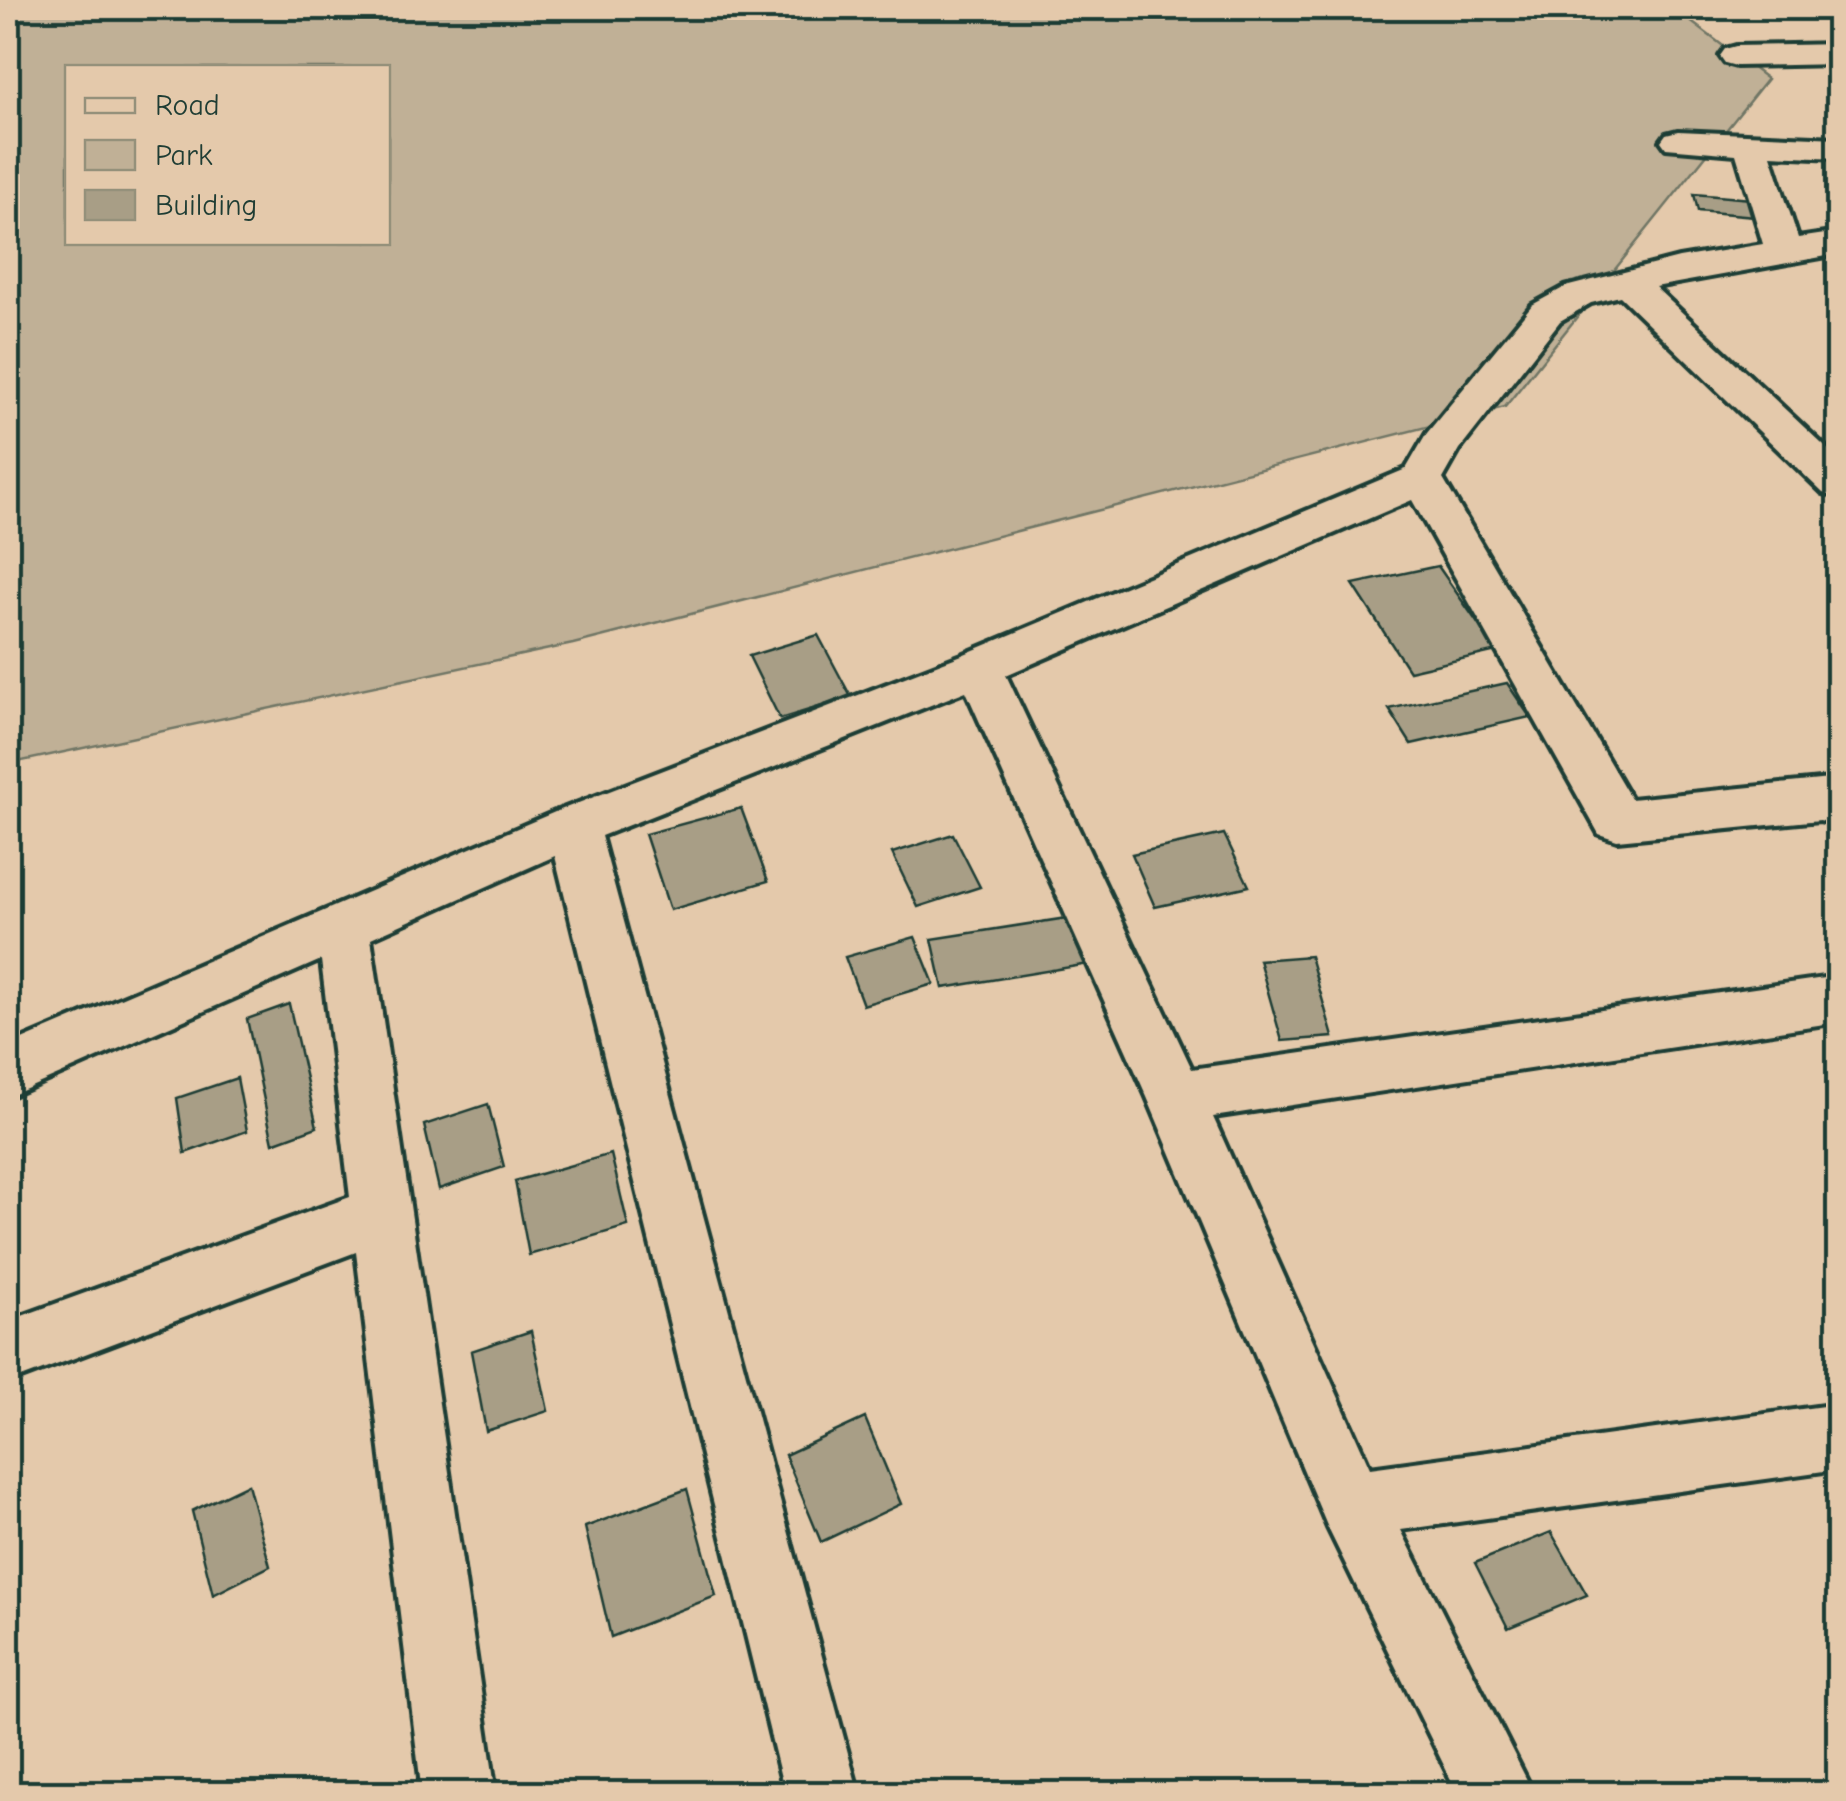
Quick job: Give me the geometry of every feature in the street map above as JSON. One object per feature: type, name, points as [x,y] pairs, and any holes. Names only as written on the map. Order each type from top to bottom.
[{"type":"street","points":[[1736,56],[1838,54]]},
{"type":"street","points":[[1678,140],[1838,148]]},
{"type":"street","points":[[1751,146],[1784,252]]},
{"type":"street","points":[[8,1072],[573,826],[979,667],[1422,478],[1442,443],[1546,313],[1578,295],[1680,269],[1838,244]]},
{"type":"street","points":[[1628,282],[1838,483]]},
{"type":"street","points":[[1422,478],[1617,820],[1830,799],[1838,806]]},
{"type":"street","points":[[979,667],[1176,1097],[1352,1504],[1497,1794]]},
{"type":"street","points":[[573,826],[822,1794]]},
{"type":"street","points":[[342,925],[459,1794]]},
{"type":"street","points":[[1176,1097],[1838,999]]},
{"type":"street","points":[[8,1352],[381,1214]]},
{"type":"street","points":[[1352,1504],[1838,1436]]},
{"type":"green space","points":[[8,8],[1673,8],[1767,79],[1505,407],[573,644],[8,764]]},
{"type":"building","points":[[1694,194],[1762,200],[1767,217],[1698,211]]},
{"type":"building","points":[[1438,566],[1497,651],[1409,671],[1353,584]]},
{"type":"building","points":[[818,635],[851,697],[780,719],[749,656]]},
{"type":"building","points":[[1507,683],[1530,717],[1411,744],[1389,709]]},
{"type":"building","points":[[741,808],[768,881],[670,910],[645,834]]},
{"type":"building","points":[[953,834],[980,887],[918,907],[892,853]]},
{"type":"building","points":[[1224,834],[1249,886],[1155,907],[1132,854]]},
{"type":"building","points":[[1086,915],[1101,962],[943,988],[932,939]]},
{"type":"building","points":[[915,937],[934,984],[863,1005],[845,957]]},
{"type":"building","points":[[1310,956],[1333,1037],[1282,1041],[1259,960]]},
{"type":"building","points":[[289,1004],[317,1127],[273,1143],[247,1019]]},
{"type":"building","points":[[237,1078],[247,1131],[185,1153],[177,1098]]},
{"type":"building","points":[[488,1104],[504,1167],[439,1189],[424,1125]]},
{"type":"building","points":[[611,1154],[628,1226],[529,1255],[515,1181]]},
{"type":"building","points":[[531,1331],[548,1411],[486,1431],[471,1351]]},
{"type":"building","points":[[865,1418],[901,1504],[821,1542],[785,1455]]},
{"type":"building","points":[[248,1484],[270,1566],[213,1595],[192,1511]]},
{"type":"building","points":[[687,1489],[716,1596],[611,1637],[585,1527]]},
{"type":"building","points":[[1551,1532],[1587,1595],[1508,1628],[1475,1563]]}]
